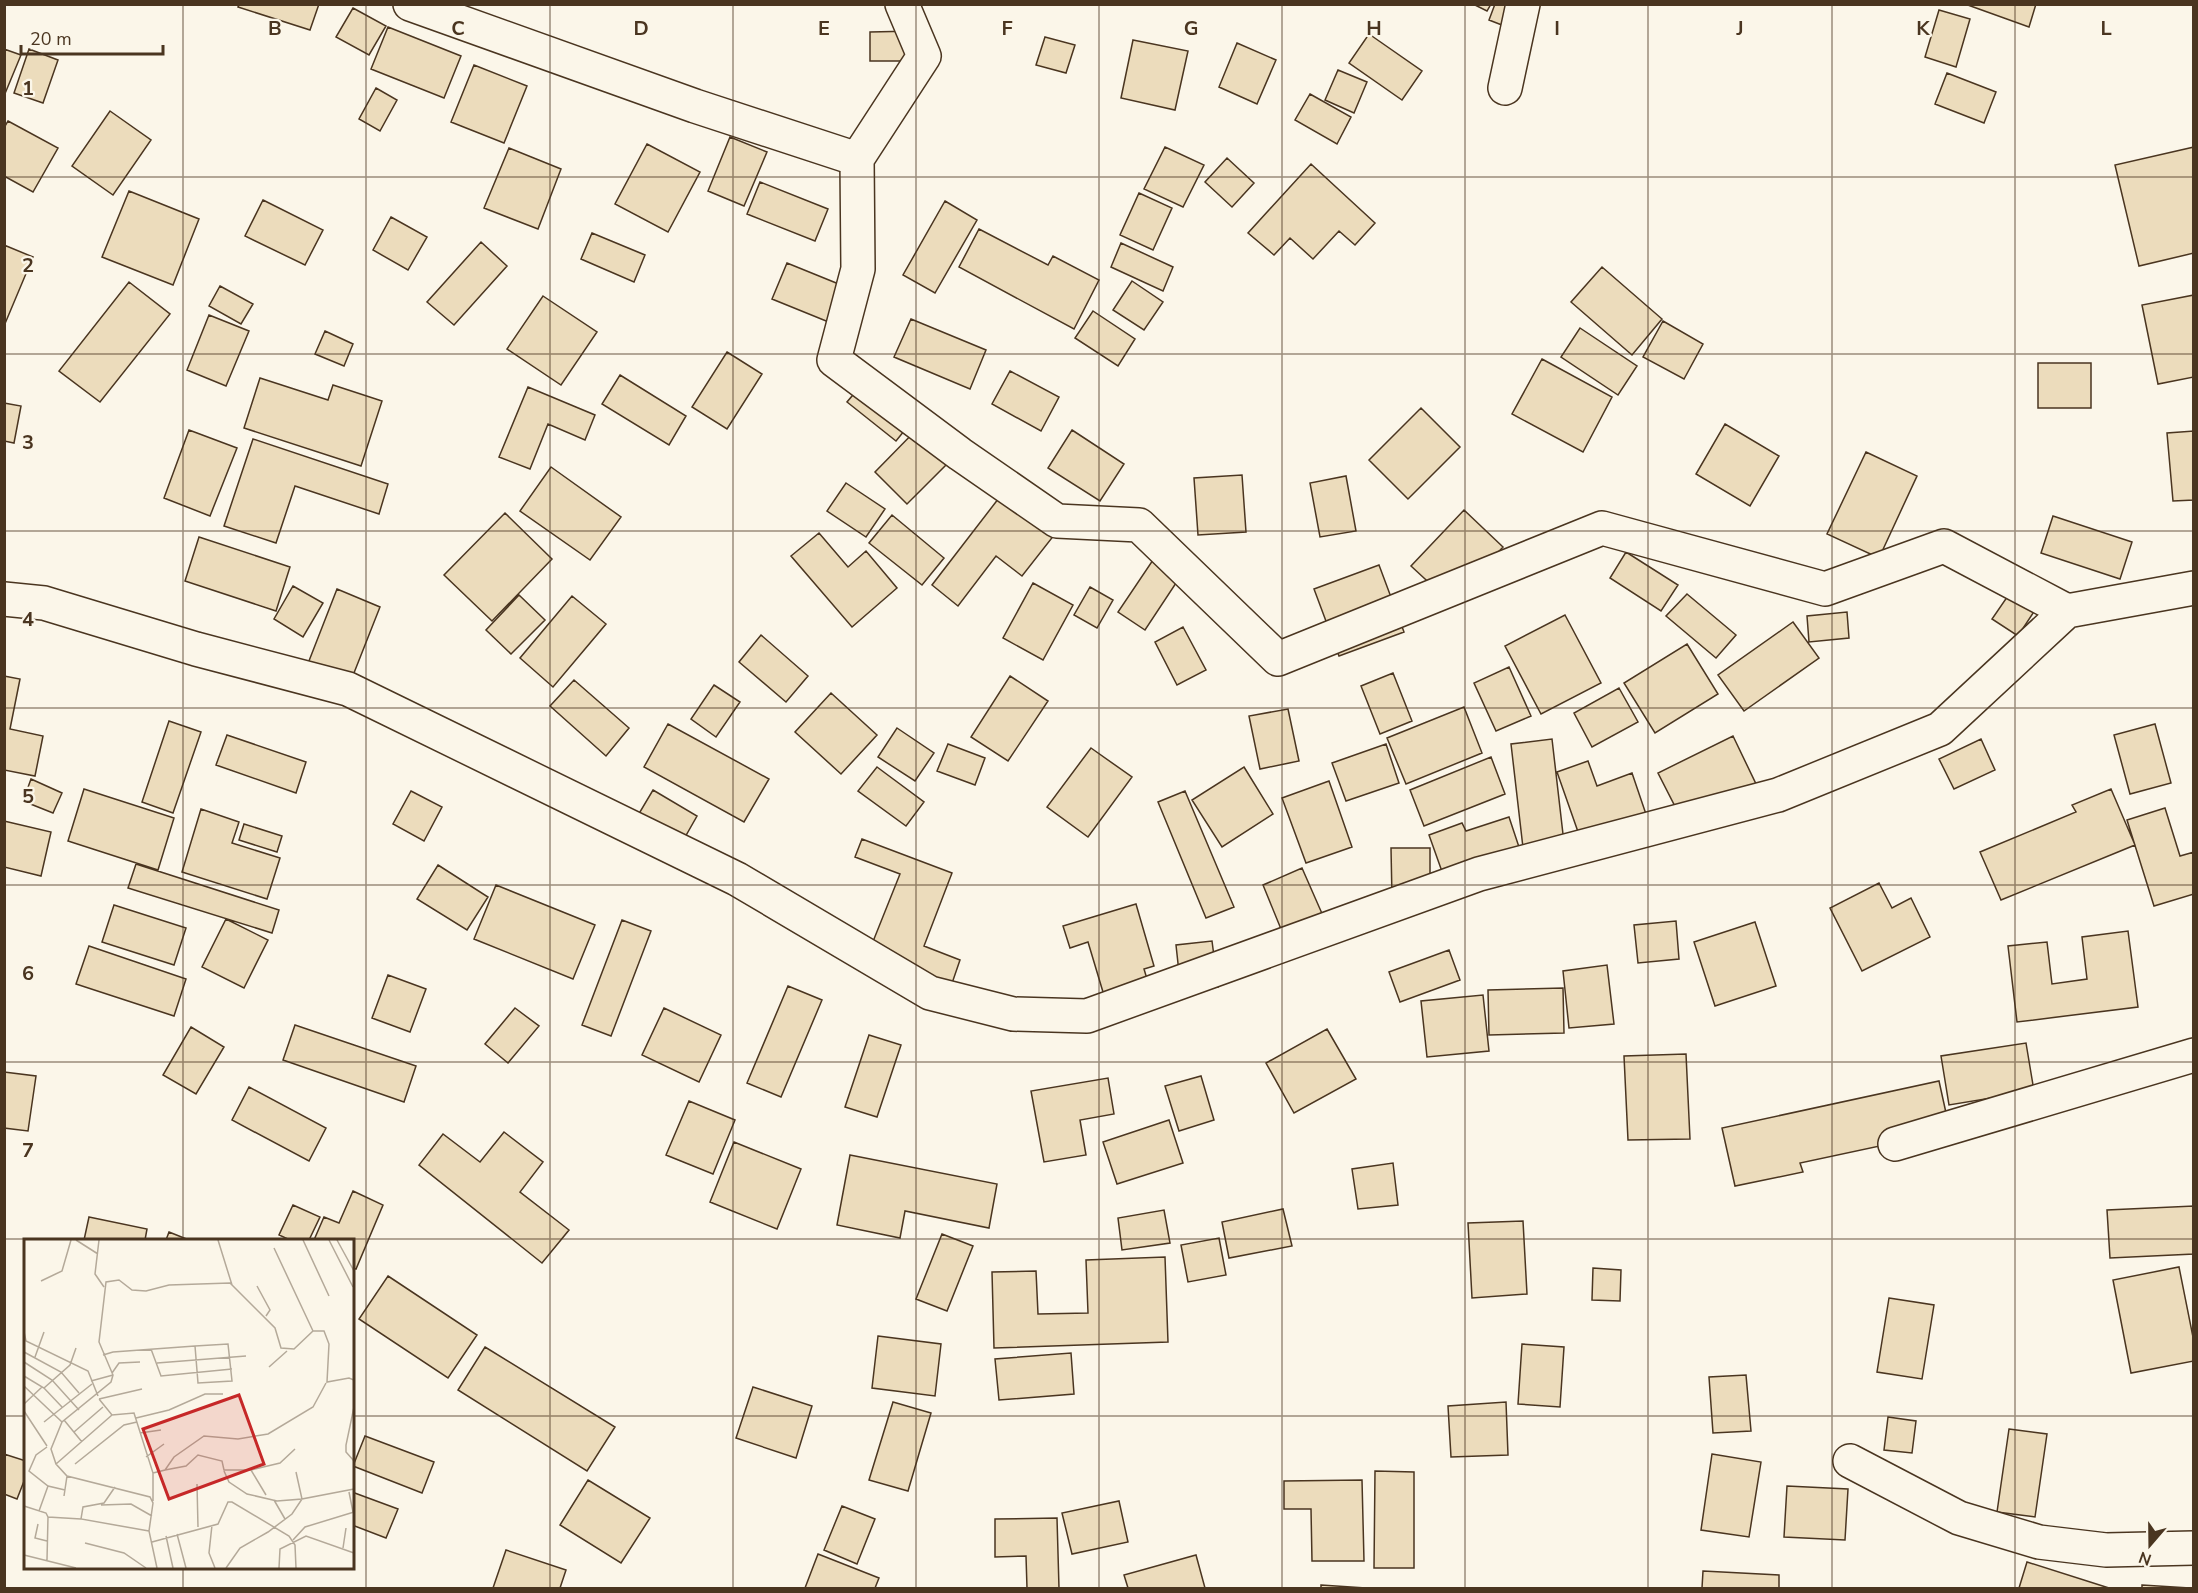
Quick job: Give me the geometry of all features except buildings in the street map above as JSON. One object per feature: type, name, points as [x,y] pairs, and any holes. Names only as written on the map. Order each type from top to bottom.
[{"type":"street","points":[[410,4],[695,106],[857,159]]},
{"type":"street","points":[[902,4],[924,56],[857,159],[858,269],[834,360],[960,454],[1057,521],[1139,525],[1278,659],[1602,528],[1825,589],[1944,546],[2067,611]]},
{"type":"street","points":[[1505,88],[1523,4]]},
{"type":"street","points":[[4,599],[44,603],[196,649],[348,689],[737,879],[930,993],[1013,1014],[1087,1016],[1479,874],[1778,795],[1940,729],[2067,611],[2193,588]]},
{"type":"street","points":[[1894,1144],[2193,1054]]},
{"type":"street","points":[[1850,1461],[1959,1518],[2039,1542],[2106,1550],[2193,1548]]}]
